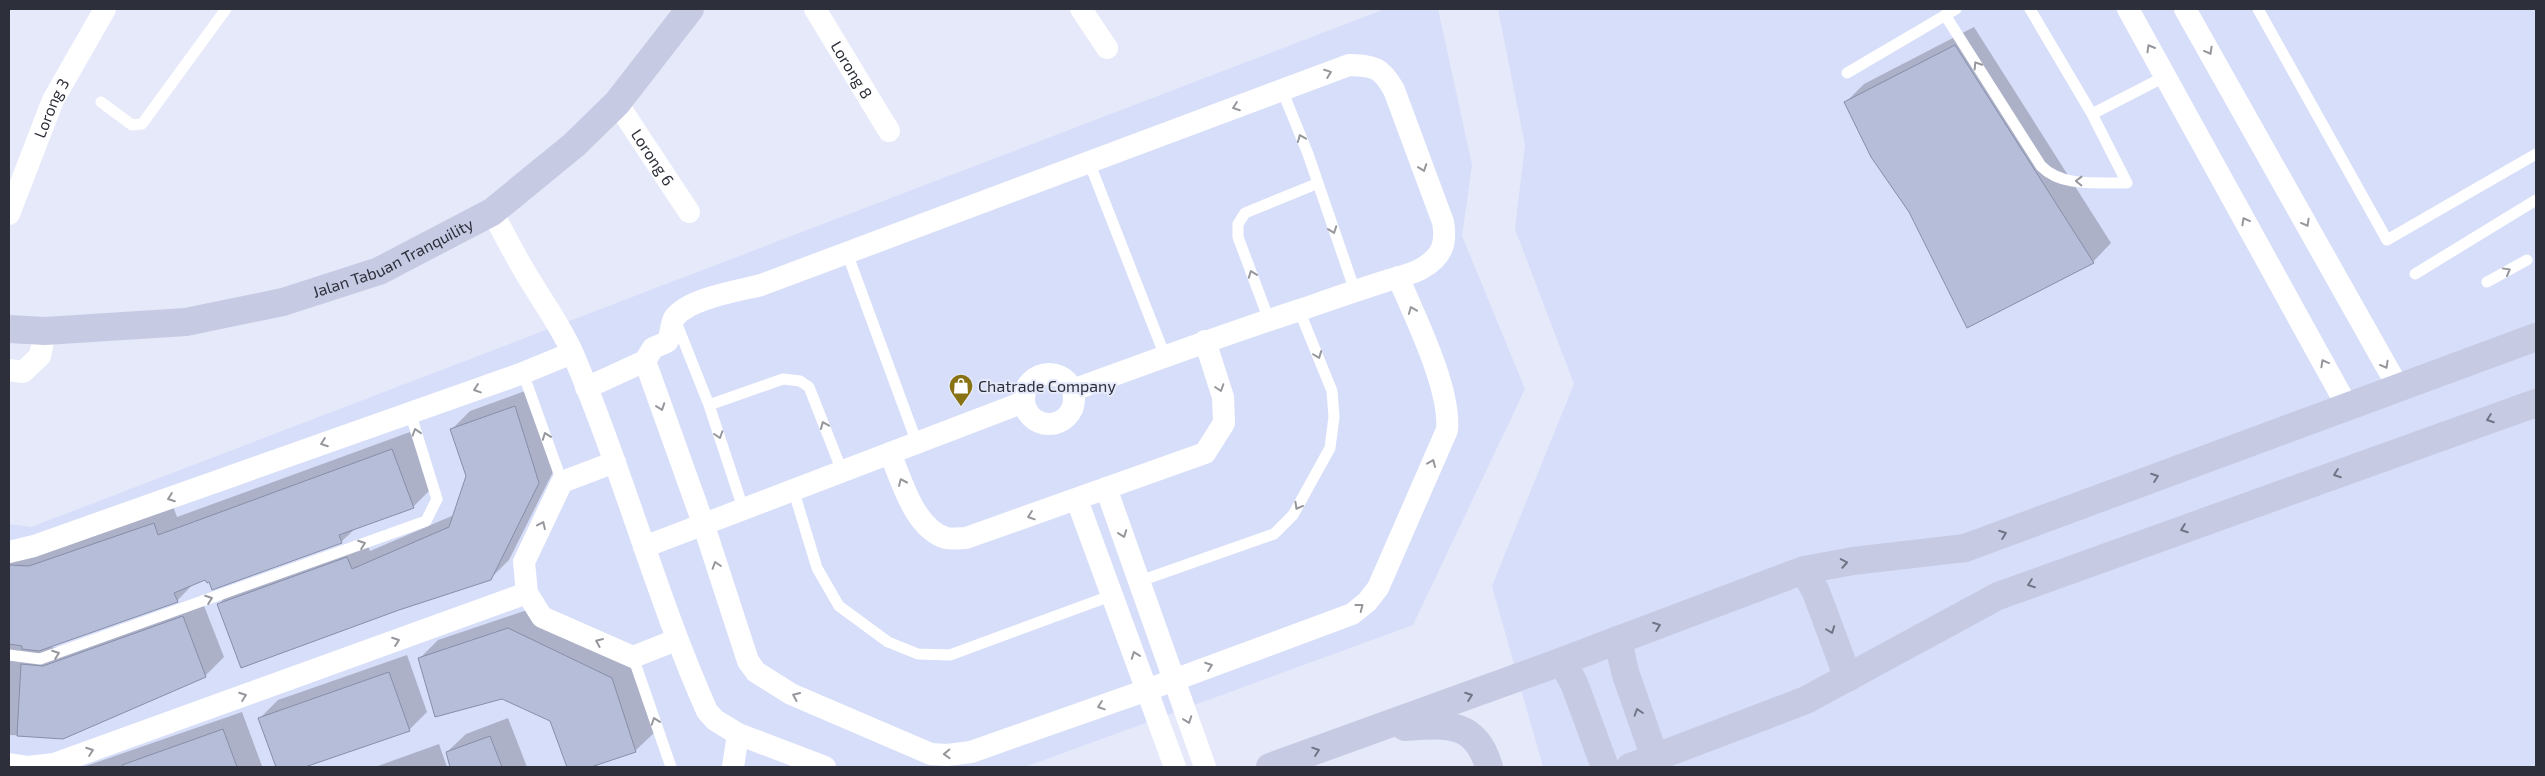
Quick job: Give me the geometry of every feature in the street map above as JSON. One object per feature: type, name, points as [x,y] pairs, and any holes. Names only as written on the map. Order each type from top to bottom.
[{"type":"street","name":"Lorong 3","points":[[9,214],[54,100],[105,9]]},
{"type":"street","name":"Jalan Tabuan Tranquility","points":[[9,329],[45,331],[186,322],[283,302],[379,271],[492,212],[574,144],[617,103],[690,9]]},
{"type":"street","name":"Lorong 8","points":[[815,9],[889,132]]},
{"type":"street","points":[[1081,9],[1108,48]]},
{"type":"street","points":[[2128,9],[2347,406]]},
{"type":"street","points":[[2185,9],[2398,387]]},
{"type":"street","points":[[586,388],[645,361],[653,348],[667,342],[674,318],[683,309],[701,301],[761,285],[1349,65],[1372,66],[1384,73],[1394,90],[1443,222],[1446,240],[1439,255],[1421,269],[1205,341],[1073,390]]},
{"type":"street","name":"Lorong 6","points":[[617,103],[689,212]]},
{"type":"street","points":[[492,212],[532,284],[558,324],[572,353],[615,462],[676,640],[707,711],[715,720],[738,734],[825,767]]},
{"type":"street","points":[[645,361],[703,523],[748,661],[756,672],[791,694],[931,754],[947,755],[971,752],[1148,690],[1172,679],[1352,614],[1368,602],[1378,588],[1447,430],[1448,414],[1444,392],[1398,277]]},
{"type":"street","points":[[9,370],[24,372],[40,356],[45,331]]},
{"type":"street","points":[[1270,767],[1381,729],[1804,570],[1853,561],[1965,548],[2536,336]]},
{"type":"street","points":[[890,453],[910,500],[927,527],[947,538],[966,538],[1078,500],[1106,488],[1205,453],[1224,423],[1223,397],[1205,341]]},
{"type":"street","points":[[9,552],[34,546],[523,373],[572,353]]},
{"type":"street","points":[[1043,374],[1061,377],[1073,390],[1074,402],[1070,413],[1055,423],[1043,423],[1033,418],[1024,402],[1028,385],[1043,374]]},
{"type":"street","points":[[644,547],[1024,402]]},
{"type":"street","points":[[1630,767],[1806,700],[1998,596],[2536,403]]},
{"type":"street","points":[[615,462],[562,482],[524,562],[527,593],[542,617],[633,657],[676,640]]},
{"type":"street","points":[[1106,488],[1140,581],[1172,679],[1205,767]]},
{"type":"street","points":[[1078,500],[1175,767]]},
{"type":"street","points":[[1804,570],[1816,592],[1848,678]]},
{"type":"street","points":[[9,764],[28,767],[54,764],[527,593]]},
{"type":"street","points":[[1618,640],[1625,672],[1655,758]]},
{"type":"street","points":[[1562,662],[1574,683],[1605,767]]},
{"type":"street","points":[[1381,729],[1426,725],[1466,730],[1477,739],[1485,753],[1489,767]]},
{"type":"street","points":[[733,767],[738,734]]},
{"type":"lane","points":[[101,102],[132,125],[142,124],[226,9]]},
{"type":"lane","points":[[1847,73],[1956,9]]},
{"type":"lane","points":[[1945,15],[2040,166],[2050,176],[2067,181],[2127,182],[2092,114],[2030,9]]},
{"type":"lane","points":[[2258,9],[2387,240],[2536,154]]},
{"type":"lane","points":[[2092,114],[2166,76]]},
{"type":"lane","points":[[1282,90],[1308,154],[1316,184],[1355,291]]},
{"type":"lane","points":[[1089,162],[1165,356]]},
{"type":"lane","points":[[1269,320],[1238,237],[1238,224],[1245,213],[1316,184]]},
{"type":"lane","points":[[2415,274],[2536,200]]},
{"type":"lane","points":[[847,253],[917,443]]},
{"type":"lane","points":[[2487,282],[2527,260]]},
{"type":"lane","points":[[1140,581],[1274,534],[1293,515],[1330,448],[1334,417],[1332,390],[1298,310]]},
{"type":"lane","points":[[674,318],[708,404],[743,508]]},
{"type":"lane","points":[[523,373],[562,482]]},
{"type":"lane","points":[[708,404],[783,379],[800,381],[808,387],[842,471]]},
{"type":"lane","points":[[9,655],[40,660],[426,521],[437,499],[410,412]]},
{"type":"lane","points":[[793,489],[817,568],[838,606],[888,642],[918,654],[950,655],[1113,595]]},
{"type":"lane","points":[[633,657],[671,767]]},
{"type":"shaded area","points":[[1385,9],[1438,9],[1472,165],[1462,236],[1525,389],[1413,625],[1025,767],[9,767],[9,524],[31,527]]},
{"type":"shaded area","points":[[1498,9],[2536,9],[2536,767],[1543,767],[1492,586],[1574,384],[1515,229],[1525,145]]},
{"type":"building","points":[[1955,45],[2094,263],[1967,328],[1909,212],[1871,157],[1844,102]]},
{"type":"building","points":[[515,406],[539,483],[491,580],[399,610],[241,668],[217,604],[347,557],[352,569],[449,527],[466,476],[450,429]]},
{"type":"building","points":[[392,449],[414,508],[339,535],[342,543],[212,590],[209,582],[207,583],[205,580],[174,593],[178,602],[39,651],[22,649],[22,646],[9,644],[9,565],[29,566],[154,523],[158,535]]},
{"type":"building","points":[[183,616],[206,677],[63,739],[17,736],[21,664],[43,666]]},
{"type":"building","points":[[508,628],[612,678],[636,752],[591,767],[567,767],[550,721],[502,699],[435,717],[418,658]]},
{"type":"building","points":[[389,672],[410,731],[305,767],[276,767],[258,718]]},
{"type":"building","points":[[223,729],[237,767],[123,767],[122,765]]},
{"type":"building","points":[[490,736],[502,767],[450,767],[446,752]]},
{"type":"place","name":"Chatrade Company","points":[[961,407]]}]
